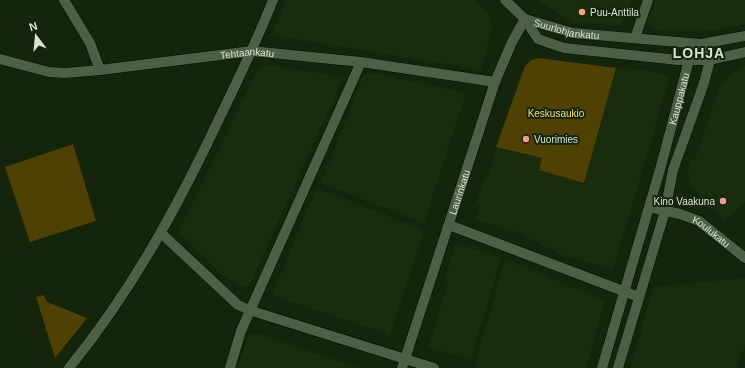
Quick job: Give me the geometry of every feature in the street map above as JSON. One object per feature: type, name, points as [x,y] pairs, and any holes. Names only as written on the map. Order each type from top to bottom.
[{"type":"street","points":[[64,0],[90,43],[100,70]]},
{"type":"street","points":[[69,368],[100,330],[161,233],[188,183],[252,50],[273,0]]},
{"type":"street","points":[[505,0],[526,19]]},
{"type":"street","points":[[635,38],[648,0]]},
{"type":"street","name":"Suurlohjankatu","points":[[526,19],[573,33],[701,44],[745,36]]},
{"type":"street","name":"Suurlohjankatu","points":[[526,19],[538,39],[564,48],[689,60],[710,60],[745,52]]},
{"type":"street","name":"Laurinkatu","points":[[404,364],[495,82],[512,42],[526,19]]},
{"type":"street","points":[[701,44],[710,60]]},
{"type":"street","name":"Kauppakatu","points":[[602,368],[650,207],[685,80],[689,60],[701,44]]},
{"type":"street","name":"Tehtaankatu","points":[[0,59],[49,72],[65,73],[100,70],[252,50],[361,62],[495,82]]},
{"type":"street","name":"Kauppakatu","points":[[618,368],[665,211],[673,170],[704,83],[710,60]]},
{"type":"street","points":[[230,368],[241,331],[252,311],[361,62]]},
{"type":"street","name":"Koulukatu","points":[[650,207],[699,221],[745,258]]},
{"type":"street","points":[[449,225],[639,297]]},
{"type":"street","points":[[161,233],[238,304],[252,311],[404,364],[434,368]]},
{"type":"shaded area","points":[[286,0],[473,0],[482,6],[489,16],[492,27],[481,70],[272,35]]},
{"type":"shaded area","points":[[537,0],[632,0],[621,25],[573,23]]},
{"type":"shaded area","points":[[655,0],[745,0],[745,24],[710,31],[657,31],[646,26]]},
{"type":"shaded area","points":[[267,65],[344,77],[251,282],[248,286],[243,287],[221,274],[178,232],[257,71]]},
{"type":"shaded area","points":[[745,65],[745,202],[725,221],[691,187],[687,175],[691,161],[696,157],[719,88],[735,70]]},
{"type":"shaded area","points":[[616,68],[648,70],[670,77],[613,270],[559,254],[517,232],[476,220],[480,206],[476,204],[484,178],[488,176],[496,147],[543,158],[539,170],[584,183]]},
{"type":"shaded area","points":[[373,73],[466,93],[424,223],[321,183],[363,76]]},
{"type":"shaded area","points":[[316,188],[424,230],[390,335],[277,297],[274,294],[274,290]]},
{"type":"shaded area","points":[[456,243],[501,257],[471,360],[428,347],[448,283],[444,282]]},
{"type":"shaded area","points":[[505,259],[605,301],[586,368],[474,368]]},
{"type":"shaded area","points":[[745,278],[745,346],[736,368],[631,368],[653,287]]},
{"type":"shaded area","points":[[249,334],[259,334],[359,368],[237,368]]},
{"type":"green space","name":"Keskusaukio","points":[[538,58],[616,68],[584,183],[539,170],[542,158],[496,147],[525,66],[531,60]]},
{"type":"green space","points":[[73,144],[96,221],[30,242],[5,167]]},
{"type":"green space","points":[[44,295],[47,302],[87,318],[55,358],[36,297]]},
{"type":"place","name":"Puu-Anttila","points":[[582,12]]},
{"type":"place","name":"Vuorimies","points":[[526,139]]},
{"type":"place","name":"Kino Vaakuna","points":[[723,201]]},
{"type":"district","name":"LOHJA","points":[[699,53]]}]
